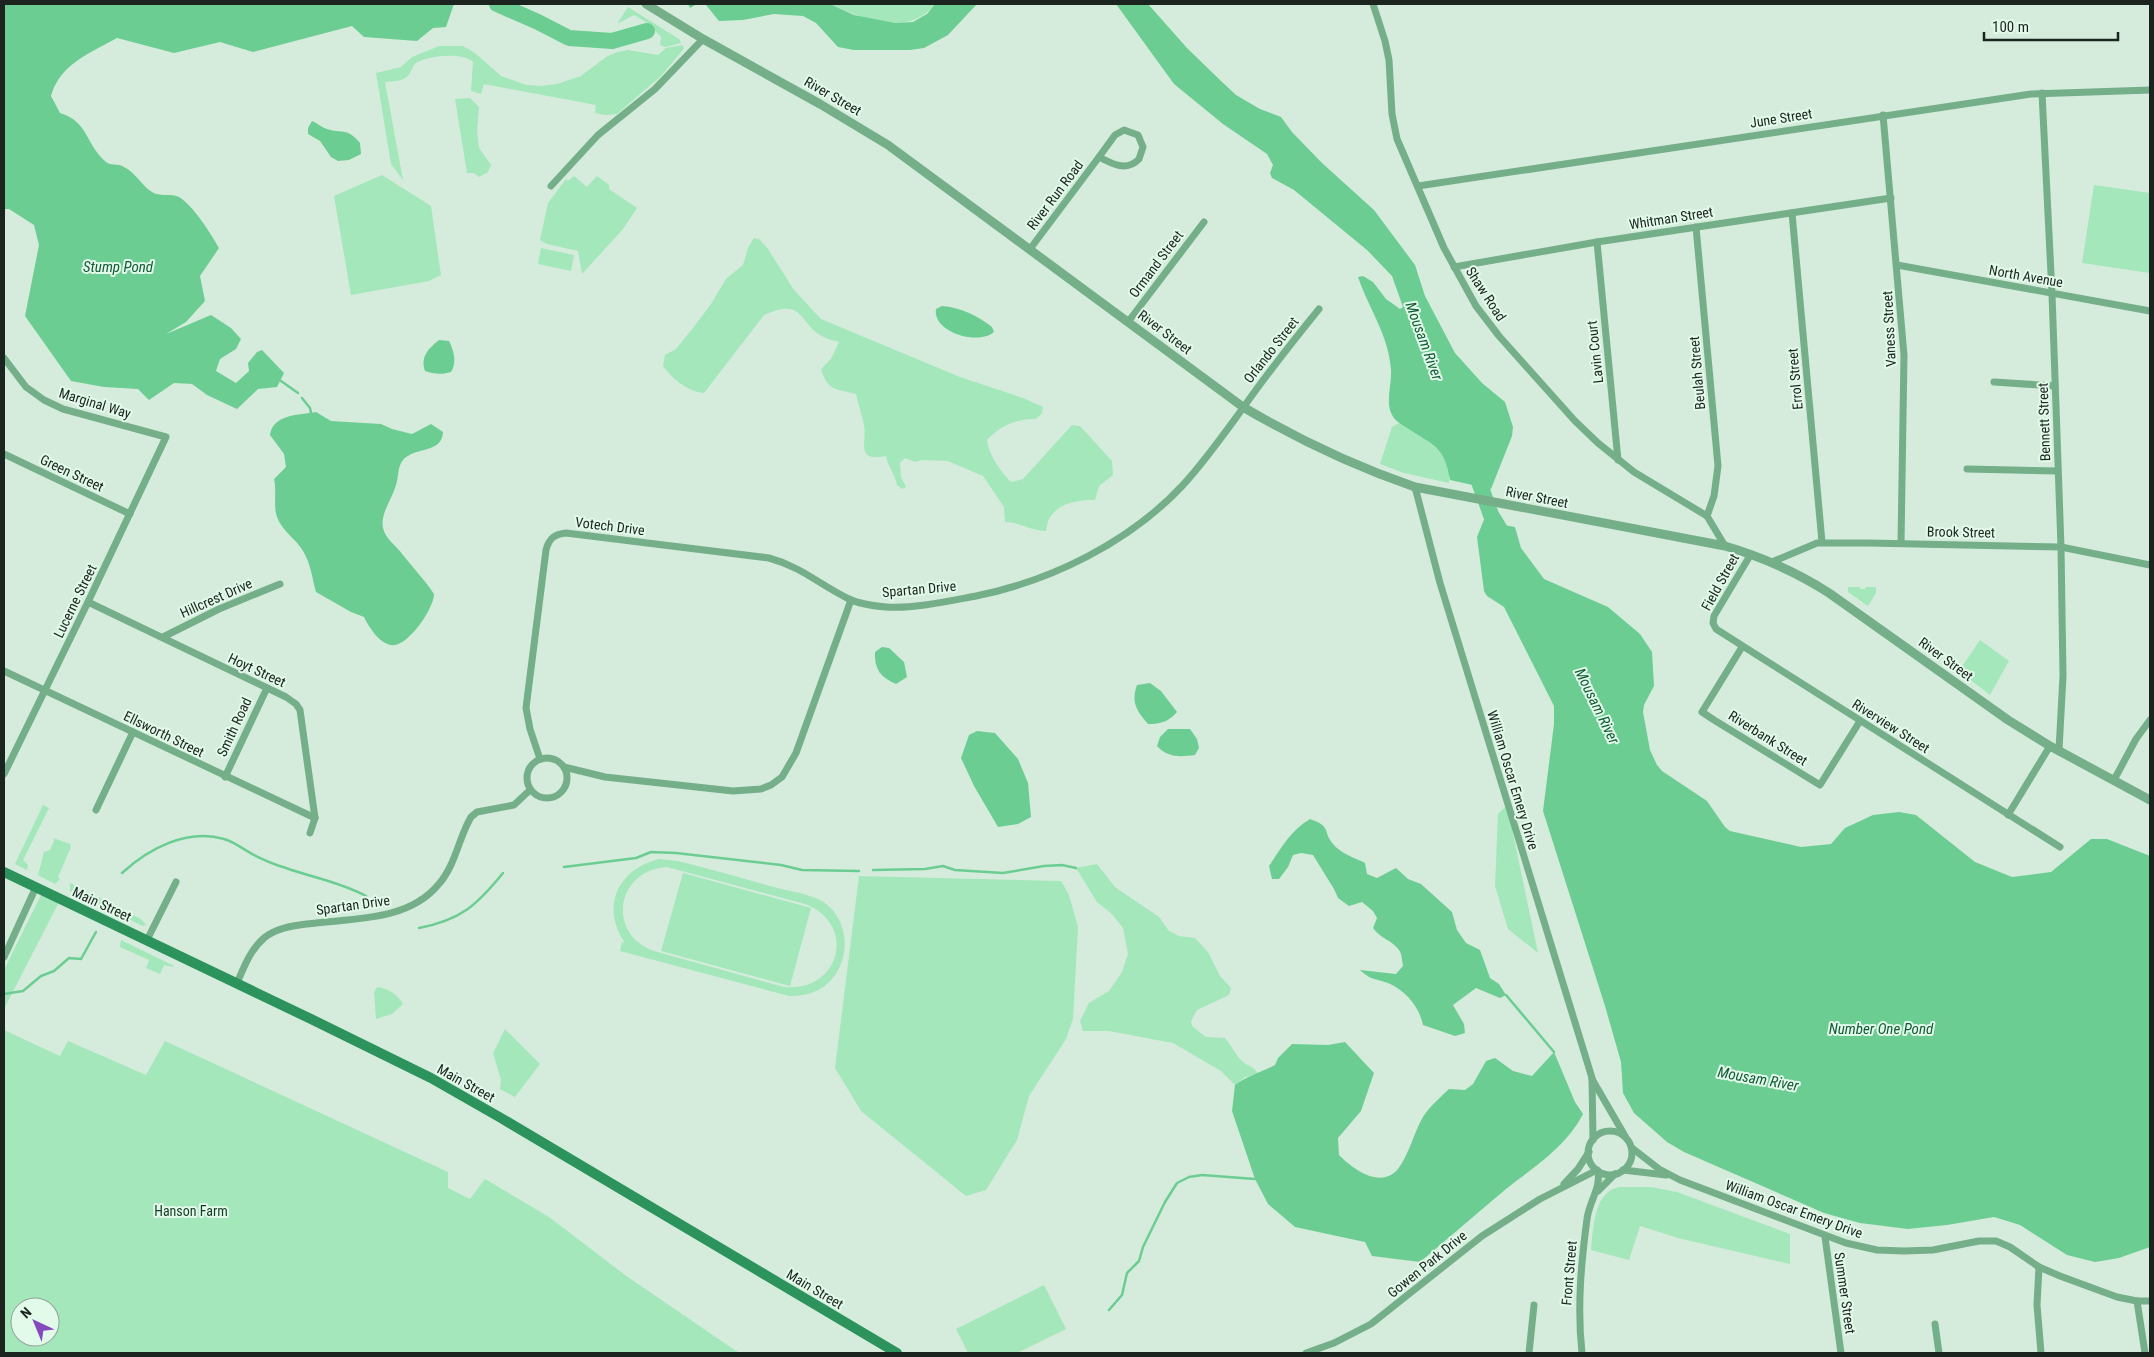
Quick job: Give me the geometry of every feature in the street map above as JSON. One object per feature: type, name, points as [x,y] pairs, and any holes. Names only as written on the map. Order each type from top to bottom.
[{"type":"main road","name":"Main Street","points":[[4,872],[373,1049],[484,1108],[897,1353]]},
{"type":"street","name":"River Street","points":[[646,4],[703,39],[820,104],[888,145],[1243,407],[1304,442],[1341,459],[1415,487],[1725,546],[1772,562],[1802,576],[1828,593],[1994,711],[2050,746],[2150,800]]},
{"type":"street","name":"Shaw Road","points":[[1373,4],[1386,40],[1390,60],[1392,114],[1396,133],[1454,267],[1476,306],[1499,336],[1575,421],[1634,472],[1707,516]]},
{"type":"street","points":[[551,186],[598,135],[655,90],[703,39]]},
{"type":"street","name":"June Street","points":[[1418,186],[1882,115],[2042,93],[2150,90]]},
{"type":"street","name":"Bennett Street","points":[[2042,93],[2052,294],[2061,547],[2063,676],[2059,750]]},
{"type":"street","name":"Vaness Street","points":[[1882,115],[1904,355],[1900,543]]},
{"type":"street","name":"River Run Road","points":[[1030,249],[1099,156],[1111,140],[1120,131],[1132,131],[1141,138],[1143,147],[1141,156],[1131,166],[1111,164],[1099,156]]},
{"type":"street","name":"Whitman Street","points":[[1454,267],[1597,242],[1891,198]]},
{"type":"street","name":"Errol Street","points":[[1792,213],[1822,542]]},
{"type":"street","name":"Ormand Street","points":[[1128,322],[1204,222]]},
{"type":"street","name":"Beulah Street","points":[[1696,227],[1718,466],[1714,496],[1707,516]]},
{"type":"street","name":"Lavin Court","points":[[1597,242],[1618,460]]},
{"type":"street","name":"North Avenue","points":[[1897,266],[2150,311]]},
{"type":"street","name":"Orlando Street","points":[[1243,407],[1319,309]]},
{"type":"street","name":"Marginal Way","points":[[4,358],[26,387],[44,400],[64,409],[166,437]]},
{"type":"street","points":[[1994,382],[2055,386]]},
{"type":"street","name":"Spartan Drive","points":[[850,600],[886,607],[940,603],[1004,590],[1060,569],[1101,548],[1134,528],[1155,512],[1188,479],[1216,446],[1243,407]]},
{"type":"street","name":"Lucerne Street","points":[[4,774],[166,437]]},
{"type":"street","name":"Green Street","points":[[4,454],[130,514]]},
{"type":"street","points":[[1967,469],[2058,471]]},
{"type":"street","name":"William Oscar Emery Drive","points":[[1415,487],[1440,583],[1592,1078],[1626,1137]]},
{"type":"street","points":[[1707,516],[1725,546]]},
{"type":"street","name":"Votech Drive","points":[[540,759],[530,729],[526,708],[546,550],[549,540],[557,534],[566,533],[769,558],[801,569],[850,600]]},
{"type":"street","name":"Brook Street","points":[[1772,562],[1822,542],[2061,547],[2150,565]]},
{"type":"street","name":"Field Street","points":[[1713,623],[1714,616],[1750,554]]},
{"type":"street","name":"Hillcrest Drive","points":[[162,637],[221,608],[280,584]]},
{"type":"street","points":[[564,767],[567,782],[558,795],[543,798],[530,790],[527,774],[532,765],[540,759],[556,760],[564,767],[605,777],[732,790],[760,789],[771,785],[782,777],[796,753],[850,600]]},
{"type":"street","name":"Hoyt Street","points":[[88,602],[294,702],[300,710],[315,818],[310,833]]},
{"type":"street","name":"Riverview Street","points":[[1713,623],[1716,629],[1742,647],[2060,848]]},
{"type":"street","name":"Riverbank Street","points":[[1742,647],[1702,712],[1820,785],[1860,721]]},
{"type":"street","name":"Ellsworth Street","points":[[4,671],[315,818]]},
{"type":"street","name":"Smith Road","points":[[225,777],[266,688]]},
{"type":"street","points":[[2114,780],[2136,739],[2150,720]]},
{"type":"street","points":[[96,810],[132,732]]},
{"type":"street","points":[[2008,815],[2050,746]]},
{"type":"street","name":"Spartan Drive","points":[[237,983],[253,950],[273,932],[293,926],[380,915],[413,906],[438,886],[449,871],[471,817],[477,812],[514,805],[530,790]]},
{"type":"street","points":[[147,940],[176,882]]},
{"type":"street","points":[[4,957],[36,887]]},
{"type":"street","name":"William Oscar Emery Drive","points":[[1592,1078],[1593,1140]]},
{"type":"street","points":[[1606,1131],[1620,1133],[1626,1137],[1632,1148],[1631,1159],[1623,1170],[1616,1174],[1607,1174],[1598,1170],[1592,1164],[1589,1152],[1593,1140],[1600,1134],[1606,1131]]},
{"type":"street","name":"William Oscar Emery Drive","points":[[1632,1148],[1672,1176],[1825,1237],[1866,1248],[1904,1252],[1933,1250],[1985,1240],[1996,1241],[2010,1247],[2039,1267],[2106,1293],[2137,1301],[2150,1301]]},
{"type":"street","name":"Gowen Park Drive","points":[[1560,1188],[1578,1169],[1589,1152]]},
{"type":"street","name":"Gowen Park Drive","points":[[1306,1353],[1334,1343],[1371,1324],[1466,1248],[1560,1188],[1598,1170]]},
{"type":"street","name":"Front Street","points":[[1582,1353],[1579,1326],[1579,1297],[1587,1217],[1600,1182],[1598,1170]]},
{"type":"street","name":"William Oscar Emery Drive","points":[[1623,1170],[1672,1176]]},
{"type":"street","name":"Front Street","points":[[1594,1195],[1616,1174]]},
{"type":"street","name":"Summer Street","points":[[1825,1237],[1841,1353]]},
{"type":"street","points":[[2039,1267],[2037,1296],[2041,1353]]},
{"type":"street","points":[[2137,1301],[2145,1353]]},
{"type":"street","points":[[1530,1353],[1534,1305]]},
{"type":"street","points":[[1935,1324],[1939,1353]]},
{"type":"green space","points":[[830,4],[935,4],[924,14],[912,20],[899,23],[871,20]]},
{"type":"green space","points":[[628,7],[679,39],[681,43],[666,47],[660,45],[661,37],[649,24],[634,15],[617,24]]},
{"type":"green space","points":[[682,45],[684,48],[682,51],[661,76],[617,114],[606,115],[595,113],[596,105],[484,84],[481,94],[471,91],[473,62],[468,59],[445,56],[421,60],[415,64],[405,78],[385,82],[403,180],[391,164],[376,73],[401,67],[412,57],[439,46],[463,46],[475,53],[501,76],[526,85],[540,86],[557,84],[581,76],[606,57],[617,52],[628,50],[658,55],[666,48]]},
{"type":"green space","points":[[470,98],[479,107],[477,131],[479,148],[491,165],[488,172],[479,177],[474,173],[467,173],[455,99]]},
{"type":"green space","points":[[382,175],[431,206],[441,275],[429,281],[351,295],[334,196]]},
{"type":"green space","points":[[574,176],[587,187],[597,176],[609,185],[609,189],[637,208],[623,229],[582,274],[578,251],[547,244],[540,240],[548,203],[566,179],[568,181]]},
{"type":"green space","points":[[2094,185],[2150,193],[2150,273],[2082,263]]},
{"type":"green space","points":[[754,238],[759,239],[768,249],[794,290],[821,319],[960,377],[1023,398],[1043,407],[1042,413],[1036,419],[1022,420],[1009,424],[998,430],[987,440],[996,462],[1011,482],[1023,479],[1072,425],[1080,426],[1112,461],[1113,475],[1099,486],[1095,500],[1071,503],[1055,511],[1049,519],[1046,531],[1005,522],[1004,507],[983,476],[948,461],[922,460],[915,462],[905,458],[900,463],[901,477],[906,487],[902,489],[897,485],[886,456],[870,456],[864,450],[864,425],[856,394],[834,388],[823,376],[821,369],[831,359],[839,342],[827,339],[816,332],[795,310],[778,310],[764,315],[704,393],[681,384],[663,366],[665,355],[676,349],[711,304],[726,279],[743,265],[748,248]]},
{"type":"green space","points":[[541,248],[574,255],[571,271],[538,264]]},
{"type":"green space","points":[[1399,423],[1426,440],[1441,454],[1449,472],[1449,483],[1404,473],[1380,464],[1392,427]]},
{"type":"green space","points":[[1848,587],[1865,589],[1866,587],[1876,587],[1876,593],[1868,606],[1848,592]]},
{"type":"green space","points":[[1980,640],[2009,661],[1990,695],[1959,671]]},
{"type":"green space","points":[[43,805],[49,808],[23,860],[28,865],[27,870],[15,864]]},
{"type":"green space","points":[[1507,805],[1538,953],[1508,929],[1495,886],[1498,814]]},
{"type":"green space","points":[[53,838],[70,844],[71,847],[58,877],[60,879],[55,884],[38,875],[44,852],[50,850],[54,841]]},
{"type":"green space","points":[[659,859],[678,861],[818,899],[834,912],[840,921],[843,931],[845,941],[844,952],[837,972],[823,988],[817,991],[804,995],[789,996],[620,951],[622,942],[625,943],[614,916],[614,903],[617,891],[633,871]],"holes":[[[667,867],[805,904],[822,914],[832,926],[836,941],[835,955],[829,969],[818,979],[803,986],[784,987],[654,951],[639,943],[629,931],[624,918],[623,904],[628,890],[637,879],[650,871]]]},
{"type":"green space","points":[[1097,864],[1115,887],[1159,917],[1169,931],[1179,936],[1195,938],[1208,952],[1220,976],[1231,988],[1229,995],[1197,1010],[1191,1021],[1192,1026],[1206,1037],[1225,1038],[1240,1059],[1258,1074],[1245,1077],[1235,1085],[1221,1071],[1173,1043],[1109,1031],[1083,1031],[1080,1021],[1089,1003],[1109,991],[1122,972],[1128,954],[1123,928],[1112,914],[1097,902],[1076,868]]},
{"type":"green space","points":[[683,873],[811,908],[790,986],[661,951]]},
{"type":"green space","points":[[859,876],[1061,881],[1069,895],[1078,927],[1073,1019],[1066,1039],[1029,1096],[1017,1140],[986,1190],[966,1196],[861,1111],[835,1068]]},
{"type":"green space","points":[[70,883],[141,919],[146,925],[143,926],[70,891]]},
{"type":"green space","points":[[42,893],[59,902],[4,1009],[4,970]]},
{"type":"green space","points":[[121,940],[174,966],[164,965],[160,974],[146,968],[149,960],[120,947]]},
{"type":"green space","points":[[377,987],[392,992],[403,1004],[392,1014],[376,1019],[374,992]]},
{"type":"green space","points":[[505,1029],[540,1064],[515,1097],[500,1089],[501,1080],[493,1053]]},
{"type":"green space","name":"Hanson Farm","points":[[4,1030],[60,1056],[68,1041],[146,1075],[165,1041],[448,1172],[448,1188],[470,1199],[485,1179],[549,1217],[625,1275],[739,1353],[4,1353]]},
{"type":"green space","points":[[1620,1187],[1651,1187],[1677,1192],[1790,1234],[1790,1264],[1678,1238],[1640,1226],[1629,1260],[1591,1250],[1594,1222],[1600,1203],[1611,1190]]},
{"type":"green space","points":[[1044,1285],[1066,1329],[1017,1353],[968,1353],[956,1329]]},
{"type":"water","name":"Stump Pond","points":[[4,4],[454,4],[446,27],[433,28],[417,41],[364,37],[352,26],[253,52],[220,42],[174,53],[117,38],[77,61],[61,76],[55,85],[51,96],[60,113],[69,117],[82,128],[94,148],[106,162],[122,166],[155,193],[179,197],[190,206],[201,220],[219,248],[200,276],[205,301],[186,322],[166,334],[211,315],[231,328],[241,339],[236,349],[220,359],[216,371],[236,383],[249,371],[248,363],[257,352],[262,350],[284,373],[277,387],[258,389],[237,409],[207,395],[192,384],[174,383],[149,400],[138,389],[104,387],[71,381],[25,316],[39,245],[34,225],[9,209],[4,209]]},
{"type":"water","points":[[688,4],[830,4],[854,15],[895,23],[913,22],[927,14],[935,4],[977,4],[948,35],[924,48],[910,50],[854,50],[838,47],[816,23],[803,16],[774,14],[743,20],[719,21],[706,5],[695,5],[690,8]]},
{"type":"water","points":[[1116,4],[1148,4],[1187,48],[1236,95],[1260,109],[1281,117],[1292,132],[1322,163],[1374,210],[1415,265],[1425,296],[1455,353],[1482,383],[1505,402],[1513,427],[1512,436],[1491,489],[1450,480],[1445,460],[1436,448],[1398,422],[1392,415],[1389,404],[1391,370],[1387,346],[1358,277],[1363,276],[1373,282],[1386,299],[1400,309],[1403,307],[1392,276],[1367,250],[1294,190],[1272,178],[1270,173],[1273,165],[1267,154],[1223,124],[1174,84]]},
{"type":"water","points":[[312,121],[327,129],[351,135],[360,143],[361,154],[349,160],[338,161],[331,157],[320,141],[308,134],[308,128]]},
{"type":"water","points":[[942,306],[962,310],[981,319],[992,327],[994,332],[978,338],[968,337],[948,330],[937,317],[936,309]]},
{"type":"water","points":[[439,340],[449,341],[454,357],[451,372],[444,374],[425,371],[424,366],[424,357]]},
{"type":"water","points":[[316,412],[331,421],[381,424],[412,434],[431,424],[443,432],[442,439],[438,444],[408,456],[403,460],[396,485],[383,517],[383,528],[386,536],[434,594],[426,616],[414,632],[401,643],[390,645],[380,640],[364,617],[351,612],[316,592],[306,556],[282,527],[277,517],[274,479],[286,467],[284,454],[270,435],[272,428],[281,419]]},
{"type":"water","name":"Number One Pond","points":[[1491,515],[1501,517],[1504,525],[1515,527],[1521,548],[1544,579],[1608,607],[1640,634],[1652,652],[1654,686],[1644,705],[1643,712],[1650,750],[1662,771],[1707,801],[1725,827],[1730,831],[1801,847],[1831,844],[1845,828],[1873,815],[1899,812],[1916,815],[1975,862],[2012,877],[2051,872],[2091,839],[2107,839],[2150,856],[2150,1247],[2119,1258],[2095,1262],[2067,1255],[2020,1225],[1994,1217],[1908,1229],[1860,1223],[1824,1213],[1684,1152],[1667,1142],[1634,1113],[1623,1093],[1621,1062],[1543,811],[1554,724],[1554,706],[1504,607],[1487,596],[1484,591],[1477,537],[1485,517]]},
{"type":"water","points":[[882,647],[889,648],[904,662],[907,677],[896,684],[882,676],[877,668],[875,652]]},
{"type":"water","points":[[1150,683],[1161,691],[1177,712],[1161,723],[1148,724],[1136,706],[1134,696],[1137,685]]},
{"type":"water","points":[[1168,729],[1190,729],[1197,739],[1199,748],[1195,755],[1174,756],[1161,750],[1157,746],[1160,737]]},
{"type":"water","points":[[977,731],[995,733],[1018,759],[1028,783],[1031,817],[1018,824],[998,827],[974,786],[961,758],[969,735]]},
{"type":"water","points":[[1310,819],[1321,824],[1326,829],[1333,844],[1340,850],[1365,863],[1367,874],[1377,878],[1396,868],[1408,879],[1421,884],[1452,912],[1457,930],[1466,943],[1480,950],[1490,978],[1499,984],[1506,995],[1500,998],[1476,988],[1453,1005],[1464,1024],[1465,1033],[1455,1036],[1423,1025],[1415,1005],[1406,995],[1395,986],[1371,978],[1360,970],[1396,974],[1403,966],[1401,953],[1373,928],[1377,918],[1373,911],[1362,902],[1349,906],[1338,898],[1313,855],[1301,853],[1293,855],[1288,867],[1279,879],[1272,879],[1269,866],[1292,834]]},
{"type":"water","points":[[1345,1042],[1374,1073],[1361,1111],[1338,1138],[1339,1155],[1351,1166],[1367,1175],[1383,1178],[1391,1175],[1398,1169],[1428,1110],[1449,1089],[1465,1090],[1473,1084],[1486,1061],[1495,1058],[1513,1071],[1532,1076],[1554,1052],[1575,1102],[1583,1114],[1568,1137],[1549,1156],[1506,1189],[1420,1262],[1372,1256],[1365,1242],[1295,1227],[1268,1204],[1255,1179],[1232,1111],[1235,1085],[1275,1065],[1278,1058],[1292,1044],[1328,1045]]},
{"type":"waterway","name":"Mousam River","points":[[497,4],[569,38],[612,41],[647,31]]},
{"type":"waterway","points":[[281,381],[298,393]]},
{"type":"waterway","points":[[302,398],[310,408],[311,413]]},
{"type":"waterway","name":"Mousam River","points":[[1474,468],[1491,515],[1502,533]]},
{"type":"waterway","points":[[122,873],[144,856],[169,843],[196,836],[210,836],[228,840],[274,864],[337,884],[366,896]]},
{"type":"waterway","points":[[564,867],[636,858],[651,852],[781,865],[802,870],[859,871]]},
{"type":"waterway","points":[[873,870],[925,869],[943,866],[955,870],[1003,873],[1044,866],[1062,865],[1076,868]]},
{"type":"waterway","points":[[419,928],[434,925],[457,916],[485,894],[503,873]]},
{"type":"waterway","points":[[4,994],[23,991],[41,976],[54,971],[69,958],[81,959],[96,932]]},
{"type":"waterway","points":[[1506,995],[1554,1052]]},
{"type":"waterway","points":[[1109,1310],[1122,1295],[1127,1273],[1139,1261],[1143,1247],[1165,1202],[1177,1183],[1189,1177],[1202,1175],[1255,1179]]}]
